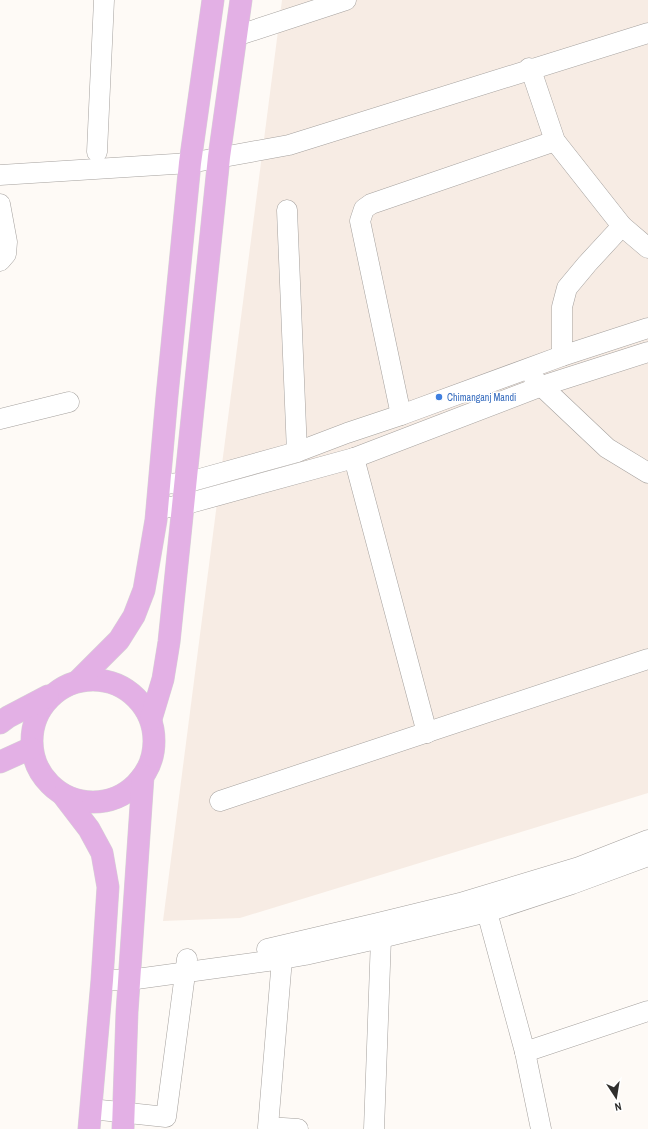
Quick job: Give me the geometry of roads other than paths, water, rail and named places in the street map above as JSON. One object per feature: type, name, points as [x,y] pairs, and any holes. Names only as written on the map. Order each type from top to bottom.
[{"type":"main road","points":[[0,723],[8,717],[78,681],[119,640],[134,616],[144,590],[157,509],[190,163],[212,0]]},
{"type":"main road","points":[[123,1121],[130,973],[143,776],[154,749],[151,719],[163,679],[169,642],[219,158],[241,0]]},
{"type":"main road","points":[[78,681],[108,681],[115,684],[134,695],[151,719]]},
{"type":"main road","points":[[52,694],[35,718],[31,748],[41,775],[63,795],[90,829],[102,853],[108,887],[90,1119]]},
{"type":"main road","points":[[0,762],[31,748]]},
{"type":"main road","points":[[63,795],[92,802],[121,796],[143,776]]},
{"type":"street","points":[[97,152],[104,0]]},
{"type":"street","points":[[236,36],[346,0]]},
{"type":"street","points":[[0,175],[190,163],[289,145],[648,33]]},
{"type":"street","points":[[530,69],[555,140],[622,226],[648,248]]},
{"type":"street","points":[[401,415],[360,221],[364,209],[371,204],[555,140]]},
{"type":"street","points":[[0,204],[7,242],[6,254],[0,261]]},
{"type":"street","points":[[287,210],[297,452]]},
{"type":"street","points":[[562,356],[562,307],[567,288],[622,226]]},
{"type":"street","points":[[159,484],[185,483],[297,452],[562,356],[648,328]]},
{"type":"street","points":[[157,509],[183,505],[354,458],[542,386],[648,352]]},
{"type":"street","points":[[524,370],[607,448],[648,473]]},
{"type":"street","points":[[0,419],[69,402]]},
{"type":"street","points":[[354,458],[427,732]]},
{"type":"street","points":[[220,801],[648,659]]},
{"type":"street","points":[[187,966],[460,903],[579,867],[648,840]]},
{"type":"street","points":[[102,974],[130,973],[187,966],[282,959],[305,955],[487,912],[572,884],[648,856]]},
{"type":"street","points":[[487,912],[525,1052],[541,1129]]},
{"type":"street","points":[[374,1129],[381,938]]},
{"type":"street","points":[[282,959],[268,1127],[298,1129]]},
{"type":"street","points":[[90,1119],[123,1121],[166,1117],[187,966]]},
{"type":"street","points":[[525,1052],[648,1011]]},
{"type":"place","name":"Chimanganj Mandi","points":[[439,397]]}]
